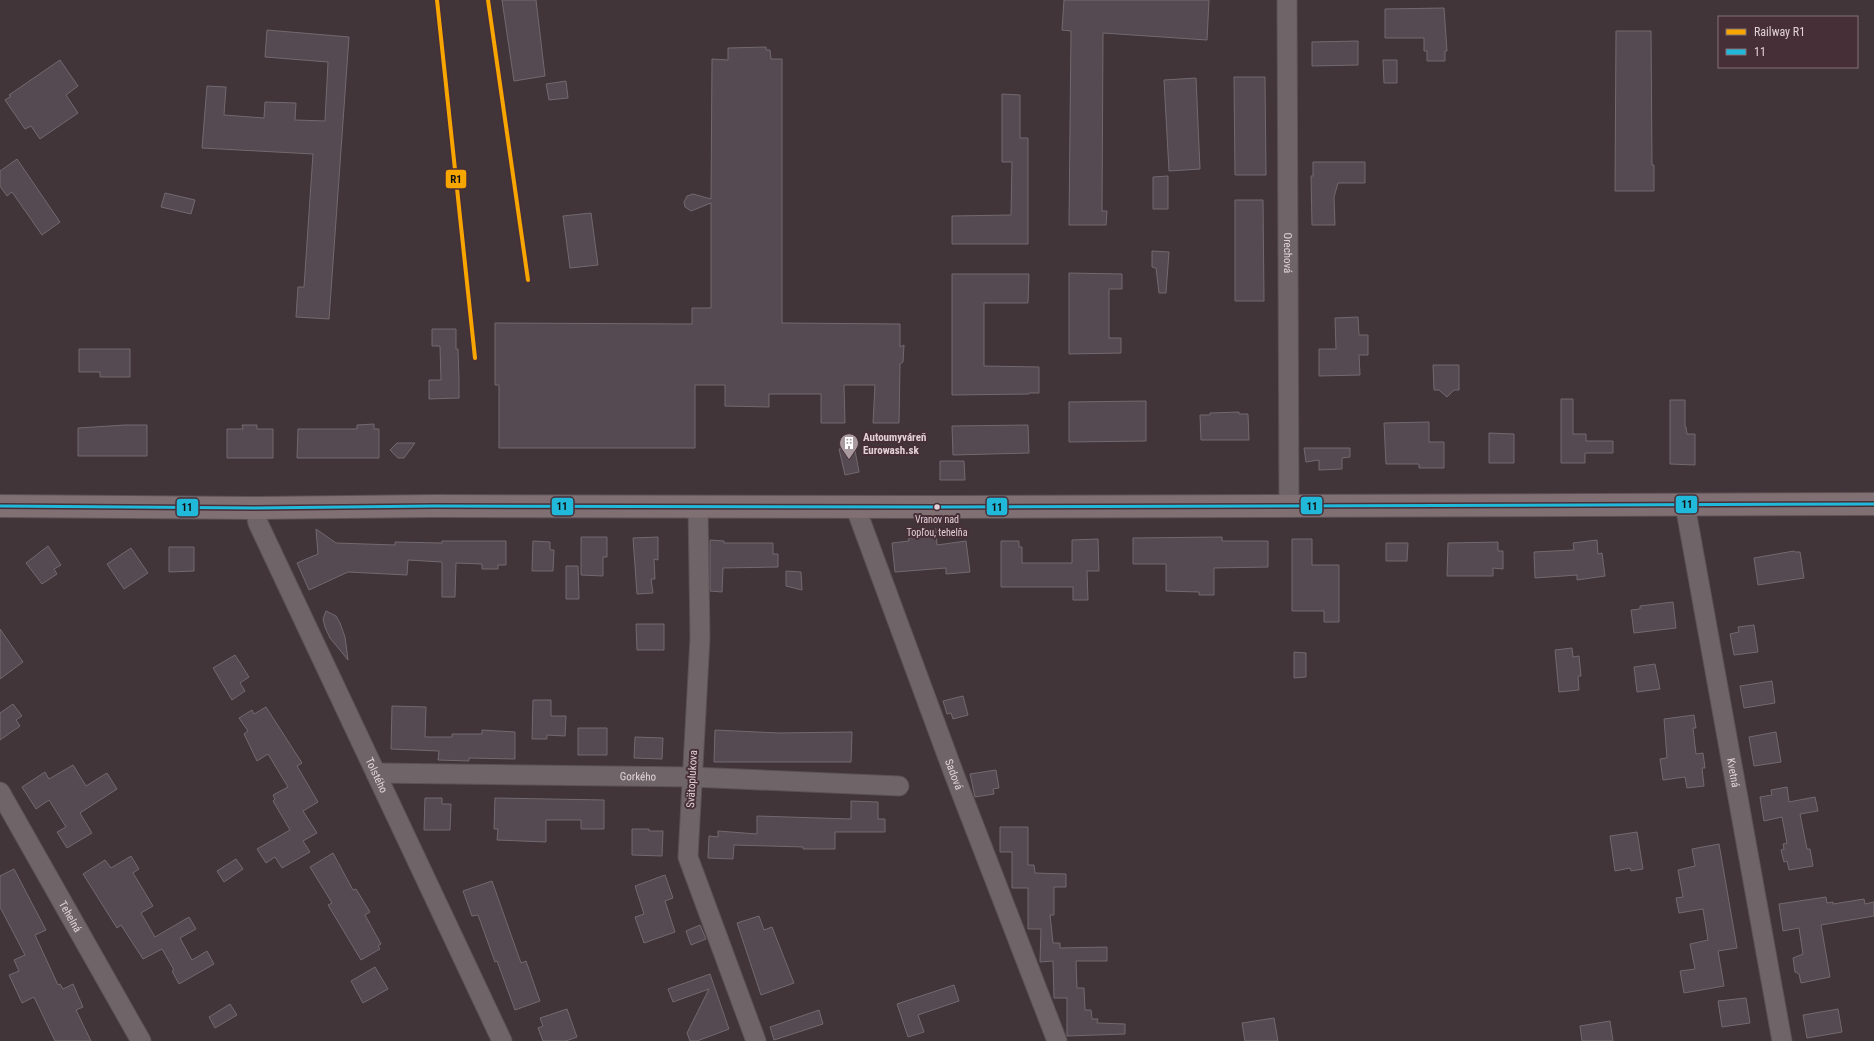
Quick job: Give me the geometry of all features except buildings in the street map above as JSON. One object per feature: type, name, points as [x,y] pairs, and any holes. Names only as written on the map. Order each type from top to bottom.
[{"type":"main road","points":[[0,506],[255,508],[434,506],[954,507],[1874,504]]},
{"type":"street","name":"Orechová","points":[[1287,0],[1289,505]]},
{"type":"street","name":"Kvetná","points":[[1686,505],[1782,1041]]},
{"type":"street","name":"Svätoplukova","points":[[698,506],[700,638],[688,857],[756,1041]]},
{"type":"street","name":"Sadová","points":[[855,506],[954,774],[1057,1041]]},
{"type":"street","name":"Tolstého","points":[[255,508],[258,523],[502,1041]]},
{"type":"street","name":"Gorkého","points":[[376,772],[692,777],[899,786]]},
{"type":"street","name":"Tehelná","points":[[0,792],[141,1041]]},
{"type":"rail line","name":"R1","points":[[437,0],[475,358]]},
{"type":"rail line","name":"R1","points":[[488,0],[528,280]]},
{"type":"transit line","name":"11","points":[[0,506],[255,508],[434,506],[946,507],[1874,504]]},
{"type":"place","name":"Autoumyváreň Eurowash.sk","points":[[849,460]]},
{"type":"place","name":"Vranov nad Topľou, tehelňa","points":[[937,507]]}]
